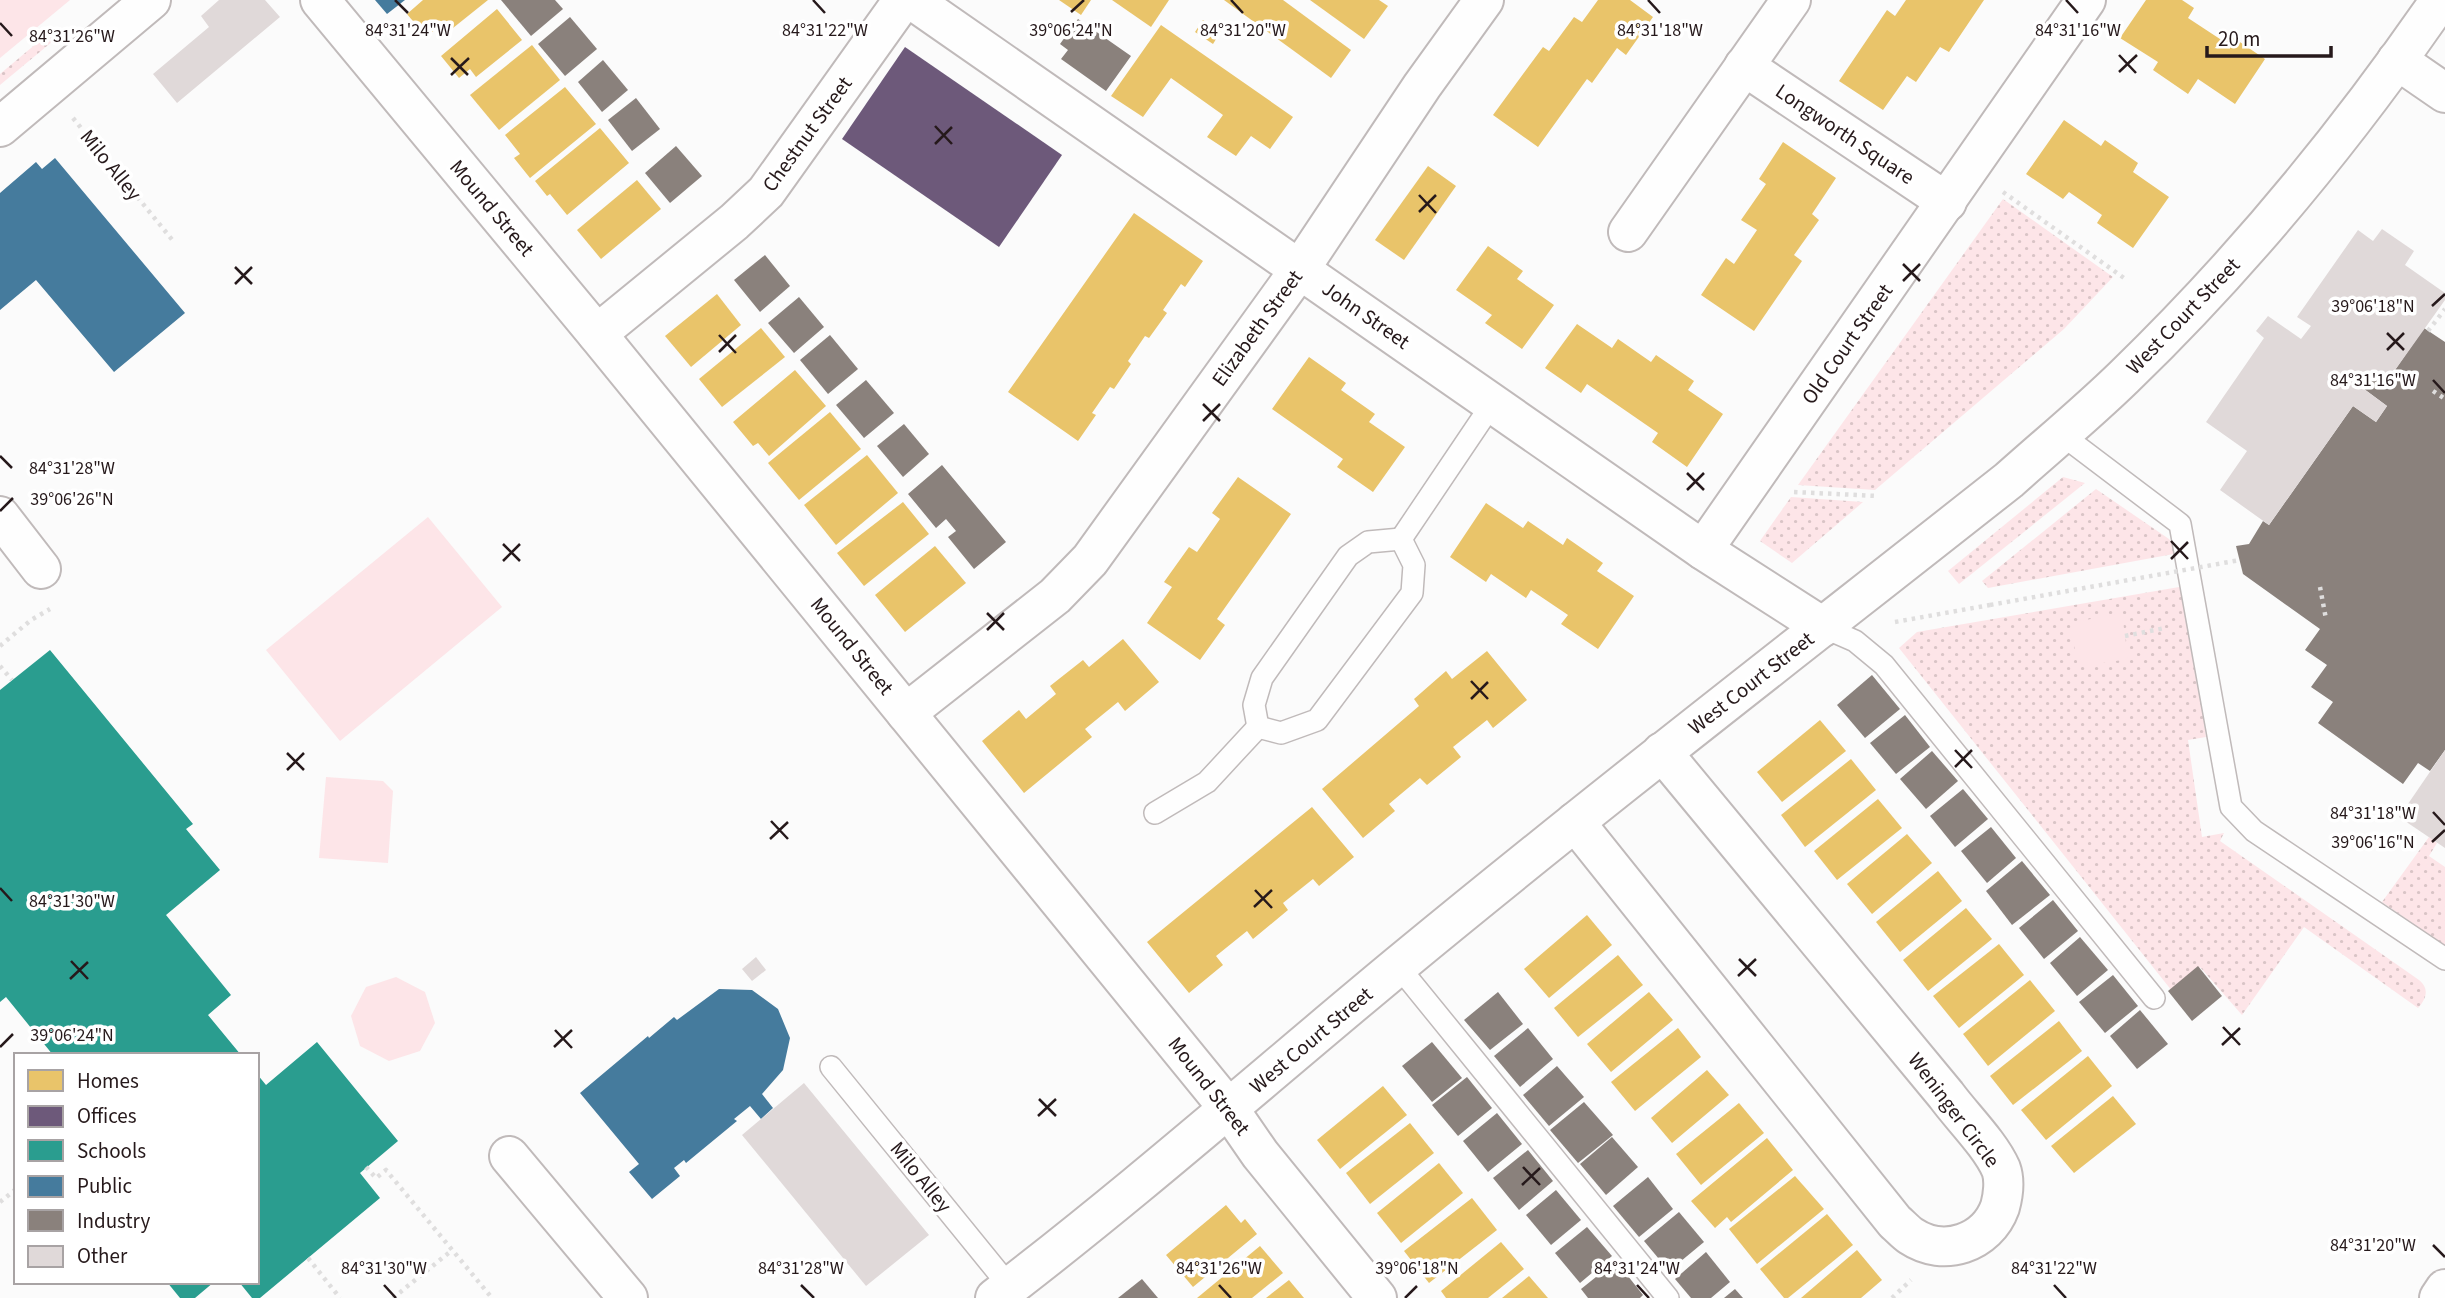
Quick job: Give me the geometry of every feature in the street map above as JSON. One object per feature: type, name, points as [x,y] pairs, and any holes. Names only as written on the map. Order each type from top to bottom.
[{"type":"street","points":[[0,127],[152,0]]},
{"type":"street","name":"Mound Street","points":[[320,0],[597,334],[1229,1109],[1260,1154],[1377,1298]]},
{"type":"street","name":"Chestnut Street","points":[[597,334],[766,192],[903,0]]},
{"type":"street","name":"John Street","points":[[912,0],[1703,550],[1823,627]]},
{"type":"street","name":"Elizabeth Street","points":[[906,713],[1055,596],[1090,560],[1300,268],[1422,86],[1484,0]]},
{"type":"street","points":[[1628,232],[1791,0]]},
{"type":"street","name":"Old Court Street","points":[[1703,550],[2086,0]]},
{"type":"street","name":"West Court Street","points":[[1002,1292],[1229,1109],[1398,966],[1662,752],[2009,480],[2061,434],[2124,377],[2244,253],[2342,135],[2433,8]]},
{"type":"street","points":[[2397,60],[2445,93]]},
{"type":"street","name":"Longworth Square","points":[[1744,66],[1947,202]]},
{"type":"street","points":[[0,516],[41,569]]},
{"type":"street","name":"Weninger Circle","points":[[1576,822],[1895,1222],[1912,1237],[1945,1246],[1970,1242],[1986,1231],[1996,1217],[2002,1200],[2003,1186],[2001,1171],[1989,1151],[1946,1095],[1662,752]]},
{"type":"street","points":[[509,1156],[628,1298]]},
{"type":"street","points":[[2439,1298],[2445,1289]]},
{"type":"lane","points":[[1401,539],[1492,404]]},
{"type":"lane","points":[[2061,434],[2179,524],[2231,807],[2254,831],[2445,959]]},
{"type":"lane","points":[[1258,727],[1254,705],[1262,678],[1348,556],[1368,542],[1401,539]]},
{"type":"lane","points":[[1258,727],[1281,733],[1317,720],[1412,593],[1414,565],[1401,539]]},
{"type":"lane","points":[[1823,627],[1855,641],[1884,665],[2154,998]]},
{"type":"lane","points":[[1155,813],[1207,782],[1258,727]]},
{"type":"lane","points":[[1398,966],[1668,1298]]},
{"type":"lane","name":"Milo Alley","points":[[831,1067],[1002,1292]]},
{"type":"path","name":"Milo Alley","points":[[48,88],[174,242]]},
{"type":"path","points":[[2000,189],[2124,278]]},
{"type":"path","points":[[2428,331],[2445,309]]},
{"type":"path","points":[[2434,391],[2445,399]]},
{"type":"path","points":[[1789,492],[1878,496]]},
{"type":"path","points":[[1890,622],[2239,559]]},
{"type":"path","points":[[2320,587],[2326,619]]},
{"type":"path","points":[[0,646],[31,620]]},
{"type":"path","points":[[2124,636],[2197,622]]},
{"type":"path","points":[[0,666],[12,680]]},
{"type":"path","points":[[366,1167],[376,1178],[386,1170],[492,1298]]},
{"type":"path","points":[[0,1202],[14,1191]]},
{"type":"path","points":[[393,1298],[451,1251]]},
{"type":"path","points":[[308,1258],[340,1298]]},
{"type":"shaded area","points":[[0,0],[70,0],[0,58]]},
{"type":"shaded area","points":[[56,27],[53,41],[0,85],[0,74]]},
{"type":"shaded area","points":[[2003,199],[2113,277],[2064,329],[1875,490],[1798,485]]},
{"type":"shaded area","points":[[2063,477],[2085,483],[1959,584],[1948,571]]},
{"type":"shaded area","points":[[2096,489],[2169,539],[2179,553],[1988,588],[1982,581]]},
{"type":"shaded area","points":[[1791,497],[1863,502],[1792,563],[1760,541]]},
{"type":"shaded area","points":[[428,517],[502,607],[340,741],[266,650]]},
{"type":"shaded area","points":[[2185,586],[2206,737],[2188,740],[2202,837],[2224,833],[2220,841],[2419,980],[2425,987],[2426,994],[2418,1008],[2304,927],[2242,1015],[2200,967],[2172,991],[1899,648],[1917,632]]},
{"type":"shaded area","points":[[2122,613],[2128,659],[2078,667],[2070,623]]},
{"type":"shaded area","points":[[326,777],[383,781],[393,791],[388,863],[319,858]]},
{"type":"shaded area","points":[[2429,837],[2437,843],[2429,856],[2445,867],[2445,946],[2382,902]]},
{"type":"shaded area","points":[[396,977],[425,992],[435,1023],[420,1051],[389,1061],[360,1046],[351,1016],[366,987]]},
{"type":"building: Homes","points":[[423,0],[488,0],[443,36],[437,28],[426,37],[407,14]]},
{"type":"building: Homes","points":[[1059,0],[1091,0],[1081,15]]},
{"type":"building: Homes","points":[[1112,0],[1169,0],[1151,27]]},
{"type":"building: Homes","points":[[1224,0],[1283,0],[1351,50],[1331,78]]},
{"type":"building: Homes","points":[[1310,0],[1379,0],[1388,6],[1364,39]]},
{"type":"building: Homes","points":[[1598,0],[1630,0],[1653,17],[1626,55],[1617,48],[1592,83],[1587,79],[1538,147],[1493,115],[1543,47],[1549,51],[1574,17],[1582,22]]},
{"type":"building: Homes","points":[[1906,0],[1984,0],[1949,52],[1940,47],[1916,82],[1907,76],[1883,110],[1839,81],[1887,10],[1895,16]]},
{"type":"building: Homes","points":[[2146,0],[2182,0],[2194,8],[2188,18],[2223,41],[2228,34],[2265,59],[2235,104],[2198,79],[2188,94],[2153,70],[2158,62],[2120,38]]},
{"type":"building: Homes","points":[[497,9],[522,40],[476,77],[470,69],[459,78],[441,56]]},
{"type":"building: Homes","points":[[1203,20],[1221,31],[1213,44],[1195,32]]},
{"type":"building: Homes","points":[[1161,25],[1293,117],[1270,149],[1251,136],[1236,156],[1207,137],[1223,115],[1171,78],[1143,117],[1111,96]]},
{"type":"building: Homes","points":[[532,45],[560,80],[499,130],[470,95]]},
{"type":"building: Homes","points":[[565,87],[596,124],[530,178],[514,158],[520,154],[505,135]]},
{"type":"building: Homes","points":[[2064,120],[2101,146],[2105,140],[2138,163],[2133,172],[2169,197],[2133,248],[2097,223],[2102,215],[2069,192],[2063,199],[2026,174]]},
{"type":"building: Homes","points":[[600,128],[629,163],[567,215],[535,181]]},
{"type":"building: Homes","points":[[1783,142],[1836,178],[1812,214],[1819,220],[1794,255],[1802,261],[1754,331],[1701,295],[1726,258],[1734,264],[1757,230],[1741,220],[1766,184],[1759,179]]},
{"type":"building: Homes","points":[[1428,166],[1456,186],[1404,260],[1375,240]]},
{"type":"building: Homes","points":[[637,180],[661,209],[601,259],[577,230]]},
{"type":"building: Homes","points":[[1134,213],[1203,261],[1185,287],[1181,284],[1163,310],[1167,313],[1149,338],[1145,336],[1114,389],[1110,387],[1092,413],[1096,415],[1078,441],[1008,392]]},
{"type":"building: Homes","points":[[1488,246],[1523,271],[1517,279],[1554,305],[1522,349],[1485,323],[1492,315],[1456,290]]},
{"type":"building: Homes","points":[[717,294],[741,325],[691,367],[665,336]]},
{"type":"building: Homes","points":[[1577,324],[1612,348],[1618,339],[1651,362],[1656,355],[1694,381],[1688,390],[1723,414],[1687,467],[1652,442],[1658,433],[1587,384],[1581,393],[1545,368]]},
{"type":"building: Homes","points":[[761,328],[785,357],[722,407],[699,379]]},
{"type":"building: Homes","points":[[1309,357],[1346,383],[1341,390],[1375,414],[1369,422],[1405,447],[1373,492],[1337,467],[1343,459],[1272,409]]},
{"type":"building: Homes","points":[[795,370],[826,406],[769,456],[758,443],[753,446],[733,422]]},
{"type":"building: Homes","points":[[830,412],[861,449],[799,500],[768,463]]},
{"type":"building: Homes","points":[[867,455],[898,493],[836,545],[804,505]]},
{"type":"building: Homes","points":[[1238,477],[1291,514],[1217,619],[1225,625],[1200,660],[1147,623],[1172,587],[1164,582],[1189,547],[1197,552],[1220,519],[1212,513]]},
{"type":"building: Homes","points":[[903,502],[929,534],[864,586],[837,553]]},
{"type":"building: Homes","points":[[1486,503],[1523,528],[1528,521],[1563,545],[1567,538],[1603,563],[1597,571],[1634,596],[1598,649],[1561,624],[1568,615],[1531,590],[1526,598],[1491,574],[1486,582],[1450,557]]},
{"type":"building: Homes","points":[[935,546],[966,583],[905,632],[875,595]]},
{"type":"building: Homes","points":[[1123,639],[1159,682],[1125,711],[1118,702],[1085,729],[1092,737],[1024,793],[982,741],[1019,710],[1026,719],[1056,694],[1050,686],[1083,660],[1089,667]]},
{"type":"building: Homes","points":[[1487,651],[1527,700],[1493,728],[1487,720],[1453,747],[1461,757],[1427,785],[1420,778],[1389,804],[1395,811],[1363,838],[1322,789],[1419,706],[1414,699],[1446,671],[1452,679]]},
{"type":"building: Homes","points":[[1820,720],[1846,751],[1782,802],[1757,772]]},
{"type":"building: Homes","points":[[1851,759],[1876,790],[1805,847],[1781,815]]},
{"type":"building: Homes","points":[[1878,799],[1902,828],[1837,880],[1814,851]]},
{"type":"building: Homes","points":[[1312,807],[1354,857],[1319,886],[1313,879],[1283,903],[1288,910],[1253,939],[1247,931],[1216,956],[1223,965],[1189,993],[1147,942]]},
{"type":"building: Homes","points":[[1907,834],[1932,863],[1872,914],[1847,884]]},
{"type":"building: Homes","points":[[1938,871],[1962,901],[1900,952],[1876,922]]},
{"type":"building: Homes","points":[[1966,908],[1992,939],[1928,991],[1903,960]]},
{"type":"building: Homes","points":[[1587,915],[1612,945],[1549,998],[1524,969]]},
{"type":"building: Homes","points":[[1999,944],[2024,975],[1959,1028],[1933,996]]},
{"type":"building: Homes","points":[[1618,955],[1643,985],[1578,1037],[1554,1008]]},
{"type":"building: Homes","points":[[2030,980],[2055,1011],[1988,1066],[1963,1034]]},
{"type":"building: Homes","points":[[1649,992],[1673,1020],[1611,1072],[1587,1044]]},
{"type":"building: Homes","points":[[2059,1021],[2082,1051],[2013,1105],[1990,1076]]},
{"type":"building: Homes","points":[[1678,1028],[1701,1057],[1635,1111],[1611,1082]]},
{"type":"building: Homes","points":[[2088,1056],[2112,1086],[2046,1140],[2021,1110]]},
{"type":"building: Homes","points":[[1707,1070],[1729,1095],[1672,1143],[1651,1118]]},
{"type":"building: Homes","points":[[1383,1086],[1407,1115],[1340,1169],[1317,1140]]},
{"type":"building: Homes","points":[[2113,1096],[2136,1124],[2074,1173],[2051,1146]]},
{"type":"building: Homes","points":[[1739,1103],[1764,1133],[1701,1185],[1676,1154]]},
{"type":"building: Homes","points":[[1410,1123],[1434,1153],[1370,1204],[1346,1173]]},
{"type":"building: Homes","points":[[1767,1138],[1793,1170],[1731,1222],[1727,1217],[1715,1228],[1691,1201]]},
{"type":"building: Homes","points":[[1439,1163],[1463,1193],[1401,1243],[1377,1213]]},
{"type":"building: Homes","points":[[1795,1176],[1824,1209],[1757,1264],[1729,1229]]},
{"type":"building: Homes","points":[[1472,1198],[1497,1230],[1429,1283],[1404,1251]]},
{"type":"building: Homes","points":[[1226,1205],[1241,1223],[1245,1219],[1257,1234],[1193,1287],[1166,1255]]},
{"type":"building: Homes","points":[[1827,1214],[1853,1245],[1788,1298],[1784,1298],[1760,1269]]},
{"type":"building: Homes","points":[[1501,1242],[1524,1269],[1488,1298],[1446,1298],[1441,1291]]},
{"type":"building: Homes","points":[[1260,1246],[1283,1273],[1252,1298],[1197,1298]]},
{"type":"building: Homes","points":[[1857,1250],[1882,1280],[1861,1298],[1801,1298]]},
{"type":"building: Homes","points":[[1529,1276],[1548,1298],[1502,1298]]},
{"type":"building: Homes","points":[[1289,1280],[1304,1298],[1266,1298]]},
{"type":"building: Offices","points":[[905,47],[1062,155],[999,247],[842,139]]},
{"type":"building: Schools","points":[[50,650],[193,824],[186,829],[220,870],[166,915],[231,995],[208,1015],[239,1053],[51,1053],[6,997],[0,1002],[0,690]]},
{"type":"building: Schools","points":[[317,1042],[398,1141],[360,1173],[380,1198],[260,1298],[252,1298],[241,1284],[259,1284],[259,1076],[266,1085]]},
{"type":"building: Schools","points":[[169,1284],[212,1284],[195,1298],[180,1298]]},
{"type":"building: Public","points":[[375,0],[405,0],[387,14]]},
{"type":"building: Public","points":[[55,158],[185,313],[114,372],[36,280],[0,310],[0,193],[36,162],[42,169]]},
{"type":"building: Public","points":[[719,989],[752,990],[778,1009],[790,1038],[783,1070],[762,1094],[773,1108],[761,1119],[750,1106],[734,1119],[737,1121],[686,1163],[684,1160],[674,1168],[680,1176],[652,1199],[629,1172],[639,1164],[580,1093],[648,1036],[649,1038],[674,1017],[677,1020]]},
{"type":"building: Industry","points":[[501,0],[555,0],[563,9],[531,36]]},
{"type":"building: Industry","points":[[570,17],[597,49],[565,76],[538,44]]},
{"type":"building: Industry","points":[[1078,19],[1131,56],[1106,91],[1061,59],[1068,50],[1060,44]]},
{"type":"building: Industry","points":[[603,60],[628,90],[602,112],[578,82]]},
{"type":"building: Industry","points":[[636,98],[660,129],[632,151],[608,120]]},
{"type":"building: Industry","points":[[676,146],[702,176],[670,203],[645,173]]},
{"type":"building: Industry","points":[[765,255],[790,286],[760,312],[734,280]]},
{"type":"building: Industry","points":[[799,297],[824,327],[794,353],[768,323]]},
{"type":"building: Industry","points":[[2424,328],[2445,342],[2445,750],[2430,771],[2418,763],[2403,784],[2318,723],[2333,702],[2311,687],[2327,665],[2305,650],[2320,629],[2243,574],[2236,546],[2249,544],[2263,521],[2269,525],[2353,406],[2376,422],[2387,406],[2364,389],[2376,372],[2388,380]]},
{"type":"building: Industry","points":[[830,335],[858,369],[828,394],[800,360]]},
{"type":"building: Industry","points":[[866,380],[894,413],[864,438],[836,405]]},
{"type":"building: Industry","points":[[904,424],[929,454],[903,477],[877,446]]},
{"type":"building: Industry","points":[[942,465],[1006,542],[974,569],[948,537],[956,531],[946,519],[936,528],[908,494]]},
{"type":"building: Industry","points":[[1872,675],[1900,709],[1865,738],[1837,705]]},
{"type":"building: Industry","points":[[1905,715],[1930,747],[1896,774],[1870,743]]},
{"type":"building: Industry","points":[[1932,751],[1958,781],[1926,809],[1900,779]]},
{"type":"building: Industry","points":[[1963,789],[1988,819],[1955,847],[1930,816]]},
{"type":"building: Industry","points":[[1991,827],[2016,858],[1987,883],[1961,851]]},
{"type":"building: Industry","points":[[2022,861],[2050,895],[2012,925],[1986,891]]},
{"type":"building: Industry","points":[[2053,900],[2078,931],[2044,959],[2019,928]]},
{"type":"building: Industry","points":[[2080,937],[2108,970],[2077,996],[2050,963]]},
{"type":"building: Industry","points":[[2198,966],[2222,996],[2192,1021],[2168,991]]},
{"type":"building: Industry","points":[[2113,975],[2138,1006],[2105,1033],[2079,1002]]},
{"type":"building: Industry","points":[[1498,992],[1523,1024],[1490,1050],[1464,1020]]},
{"type":"building: Industry","points":[[2140,1010],[2168,1044],[2137,1069],[2110,1036]]},
{"type":"building: Industry","points":[[1528,1028],[1553,1059],[1520,1087],[1494,1056]]},
{"type":"building: Industry","points":[[1432,1042],[1462,1078],[1432,1102],[1402,1066]]},
{"type":"building: Industry","points":[[1557,1066],[1584,1097],[1549,1126],[1523,1095]]},
{"type":"building: Industry","points":[[1467,1077],[1492,1108],[1458,1136],[1432,1105]]},
{"type":"building: Industry","points":[[1584,1102],[1613,1135],[1578,1163],[1550,1130]]},
{"type":"building: Industry","points":[[1497,1113],[1522,1144],[1488,1172],[1463,1141]]},
{"type":"building: Industry","points":[[1612,1137],[1638,1167],[1606,1195],[1580,1164]]},
{"type":"building: Industry","points":[[1528,1150],[1553,1181],[1519,1210],[1493,1178]]},
{"type":"building: Industry","points":[[1648,1177],[1673,1209],[1639,1237],[1613,1206]]},
{"type":"building: Industry","points":[[1556,1190],[1581,1220],[1551,1245],[1526,1215]]},
{"type":"building: Industry","points":[[1679,1212],[1704,1242],[1669,1271],[1644,1241]]},
{"type":"building: Industry","points":[[1587,1227],[1612,1256],[1580,1283],[1555,1253]]},
{"type":"building: Industry","points":[[1706,1252],[1730,1282],[1711,1298],[1691,1298],[1675,1279]]},
{"type":"building: Industry","points":[[1616,1261],[1643,1295],[1640,1298],[1588,1298],[1581,1289]]},
{"type":"building: Industry","points":[[1142,1279],[1158,1298],[1118,1298]]},
{"type":"building: Industry","points":[[1735,1289],[1743,1298],[1724,1298]]},
{"type":"building: Other","points":[[219,0],[265,0],[280,17],[177,103],[153,74],[209,27],[201,16]]},
{"type":"building: Other","points":[[2382,229],[2414,251],[2405,265],[2445,293],[2445,300],[2388,380],[2376,372],[2364,389],[2387,406],[2376,422],[2353,406],[2269,525],[2220,490],[2247,451],[2206,422],[2264,338],[2256,331],[2268,316],[2301,339],[2311,326],[2297,317],[2358,230],[2373,241]]},
{"type":"building: Other","points":[[2445,750],[2445,848],[2399,817]]},
{"type":"building: Other","points":[[756,957],[766,970],[752,981],[742,969]]},
{"type":"building: Other","points":[[804,1083],[929,1235],[866,1286],[742,1135]]}]
